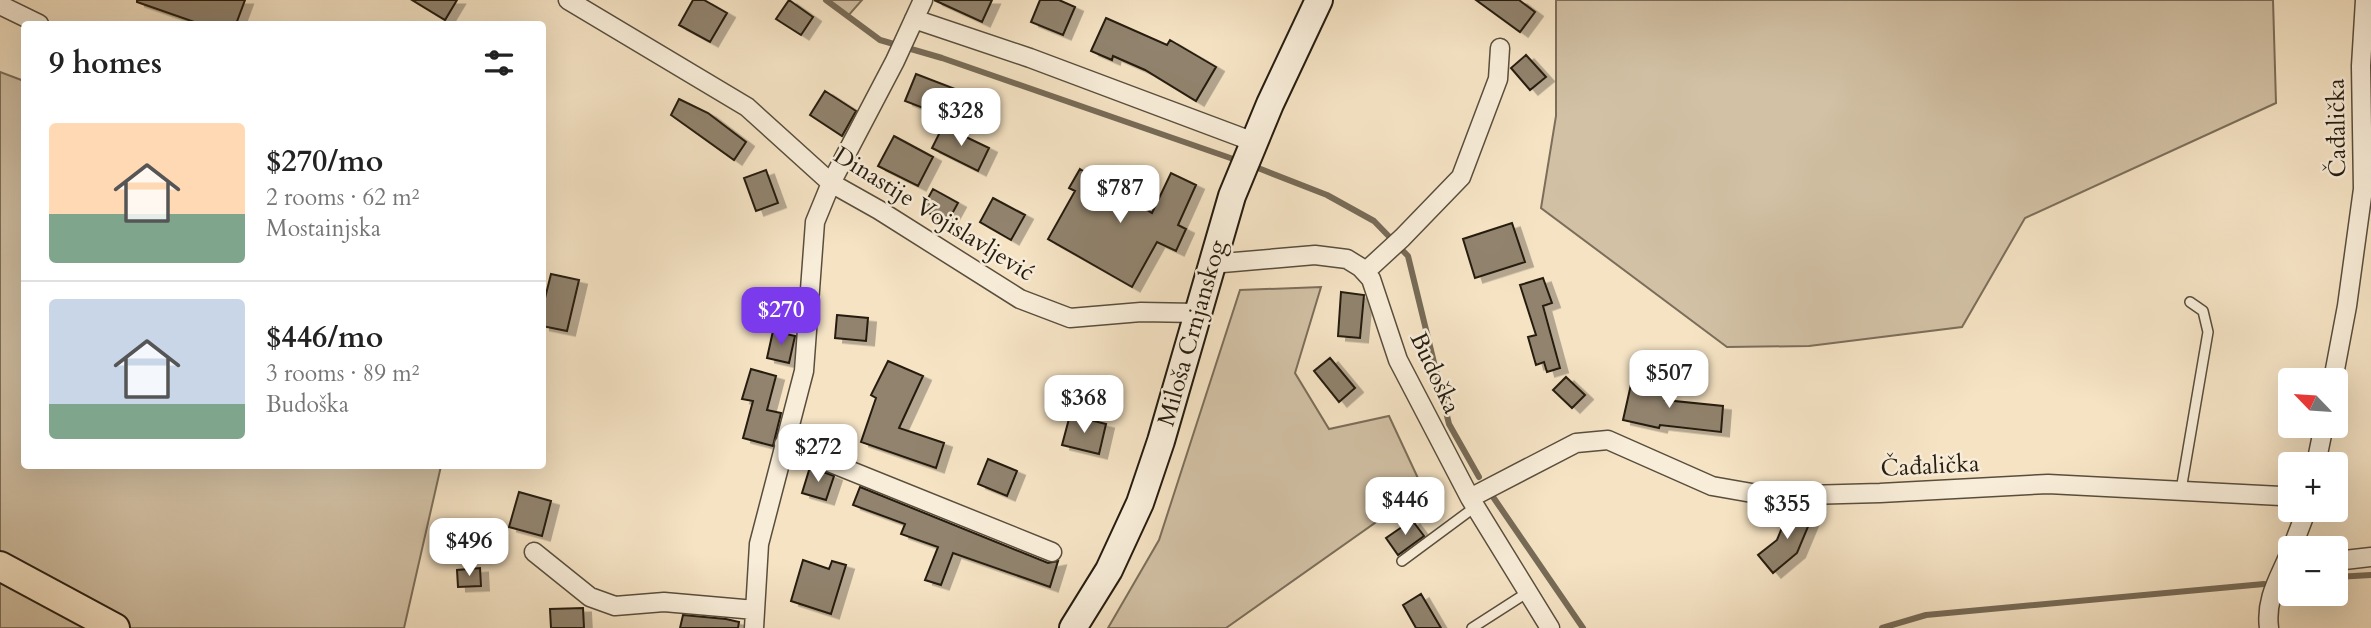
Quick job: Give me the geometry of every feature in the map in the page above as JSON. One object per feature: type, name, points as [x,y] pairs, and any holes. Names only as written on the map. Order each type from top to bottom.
[{"type":"main road","points":[[1251,148],[1319,0]]},
{"type":"main road","name":"Miloša Crnjanskog","points":[[1073,628],[1109,570],[1137,512],[1161,441],[1211,264],[1251,148]]},
{"type":"main road","points":[[0,566],[115,628]]},
{"type":"street","name":"Dinastije Vojislavljević","points":[[568,0],[747,107],[831,183],[1020,299],[1070,318],[1141,312],[1197,313]]},
{"type":"street","points":[[534,552],[590,597],[615,606],[664,602],[755,619],[759,544],[804,371],[815,222],[831,183],[895,61],[923,0]]},
{"type":"street","name":"Čađalička","points":[[2336,368],[2364,235],[2361,66],[2365,0]]},
{"type":"street","points":[[0,5],[33,21]]},
{"type":"street","points":[[912,23],[1030,58],[1251,148]]},
{"type":"street","points":[[1211,264],[1315,255],[1347,258],[1365,272],[1402,239],[1461,177],[1498,79],[1500,47]]},
{"type":"street","name":"Budoška","points":[[1365,272],[1371,279],[1398,360],[1472,502],[1550,628]]},
{"type":"street","name":"Čađalička","points":[[1472,502],[1576,443],[1608,440],[1712,486],[1769,496],[2048,484],[2278,496]]},
{"type":"street","points":[[784,444],[1052,552]]},
{"type":"street","points":[[2348,560],[2371,557]]},
{"type":"street","points":[[2269,628],[2267,615],[2270,595],[2278,579]]},
{"type":"lane","points":[[2181,490],[2208,332],[2203,311],[2190,302]]},
{"type":"lane","points":[[1402,561],[1472,502]]},
{"type":"lane","points":[[1472,628],[1528,592]]},
{"type":"shaded area","points":[[826,0],[862,0],[848,16]]},
{"type":"shaded area","points":[[1556,0],[2273,0],[2276,103],[2025,218],[1962,327],[1809,346],[1727,347],[1541,208],[1556,116]]},
{"type":"shaded area","points":[[0,72],[21,80],[21,469],[440,469],[404,628],[0,628]]},
{"type":"shaded area","points":[[1321,287],[1295,373],[1329,429],[1389,416],[1423,489],[1226,628],[1108,628],[1159,540],[1240,290]]},
{"type":"building","points":[[245,0],[237,21],[191,21],[137,2]]},
{"type":"building","points":[[412,0],[457,0],[445,20]]},
{"type":"building","points":[[693,0],[704,0],[727,13],[710,42],[679,25]]},
{"type":"building","points":[[789,0],[813,17],[801,35],[776,19]]},
{"type":"building","points":[[934,0],[992,0],[982,22]]},
{"type":"building","points":[[1040,0],[1059,0],[1075,7],[1063,35],[1031,22]]},
{"type":"building","points":[[1476,0],[1519,0],[1535,12],[1520,32]]},
{"type":"building","points":[[1106,18],[1167,45],[1170,40],[1216,67],[1196,101],[1145,70],[1113,56],[1112,60],[1091,51]]},
{"type":"building","points":[[1526,55],[1546,77],[1530,90],[1511,68]]},
{"type":"building","points":[[916,74],[963,92],[952,119],[905,101]]},
{"type":"building","points":[[825,91],[856,111],[842,136],[810,115]]},
{"type":"building","points":[[679,99],[708,113],[746,142],[734,160],[671,115]]},
{"type":"building","points":[[943,126],[989,148],[978,171],[932,148]]},
{"type":"building","points":[[894,136],[933,157],[918,186],[878,166]]},
{"type":"building","points":[[1080,169],[1152,213],[1171,173],[1196,185],[1178,225],[1186,229],[1176,251],[1157,242],[1132,287],[1048,239],[1075,191],[1069,188]]},
{"type":"building","points":[[766,170],[778,203],[756,211],[744,178]]},
{"type":"building","points":[[933,189],[958,203],[947,223],[922,209]]},
{"type":"building","points":[[993,198],[1025,215],[1011,240],[980,222]]},
{"type":"building","points":[[1512,223],[1525,262],[1475,278],[1463,239]]},
{"type":"building","points":[[551,274],[579,280],[567,331],[546,327],[546,294]]},
{"type":"building","points":[[1543,278],[1552,303],[1543,306],[1560,368],[1547,372],[1544,362],[1536,365],[1528,337],[1536,335],[1520,285]]},
{"type":"building","points":[[1341,292],[1364,295],[1360,338],[1338,336]]},
{"type":"building","points":[[837,315],[868,318],[866,341],[835,338]]},
{"type":"building","points":[[773,331],[795,336],[789,363],[767,358]]},
{"type":"building","points":[[1330,358],[1355,388],[1339,402],[1314,371]]},
{"type":"building","points":[[888,361],[923,376],[899,428],[944,443],[936,468],[861,442],[876,398],[871,395]]},
{"type":"building","points":[[751,369],[776,376],[767,410],[781,413],[773,446],[743,438],[753,401],[742,399]]},
{"type":"building","points":[[1566,377],[1585,395],[1572,408],[1553,390]]},
{"type":"building","points":[[1632,380],[1668,388],[1665,400],[1723,406],[1721,432],[1660,425],[1659,428],[1623,420]]},
{"type":"building","points":[[1070,415],[1106,424],[1099,454],[1062,445]]},
{"type":"building","points":[[988,459],[1017,471],[1007,496],[978,484]]},
{"type":"building","points":[[810,467],[834,476],[826,500],[802,493]]},
{"type":"building","points":[[860,487],[1048,563],[1058,561],[1050,587],[953,553],[941,585],[925,580],[938,547],[901,534],[905,524],[853,505]]},
{"type":"building","points":[[519,492],[551,501],[542,536],[509,527]]},
{"type":"building","points":[[1790,508],[1812,517],[1797,553],[1773,573],[1758,555],[1777,540]]},
{"type":"building","points":[[1412,520],[1424,536],[1398,555],[1386,538]]},
{"type":"building","points":[[803,560],[829,569],[832,561],[846,565],[831,614],[791,601]]},
{"type":"building","points":[[480,568],[481,586],[458,587],[457,570]]},
{"type":"building","points":[[1421,594],[1441,628],[1416,628],[1403,605]]},
{"type":"building","points":[[583,608],[584,628],[551,628],[550,609]]},
{"type":"building","points":[[683,615],[739,622],[738,628],[680,628]]},
{"type":"waterway","points":[[826,0],[880,40],[942,58],[1239,161]]},
{"type":"waterway","points":[[1253,166],[1327,195],[1374,221],[1408,256],[1449,424],[1479,477]]},
{"type":"waterway","points":[[1491,494],[1583,628]]},
{"type":"waterway","points":[[2348,576],[2371,575]]},
{"type":"waterway","points":[[1882,628],[1926,615],[2264,584]]}]
